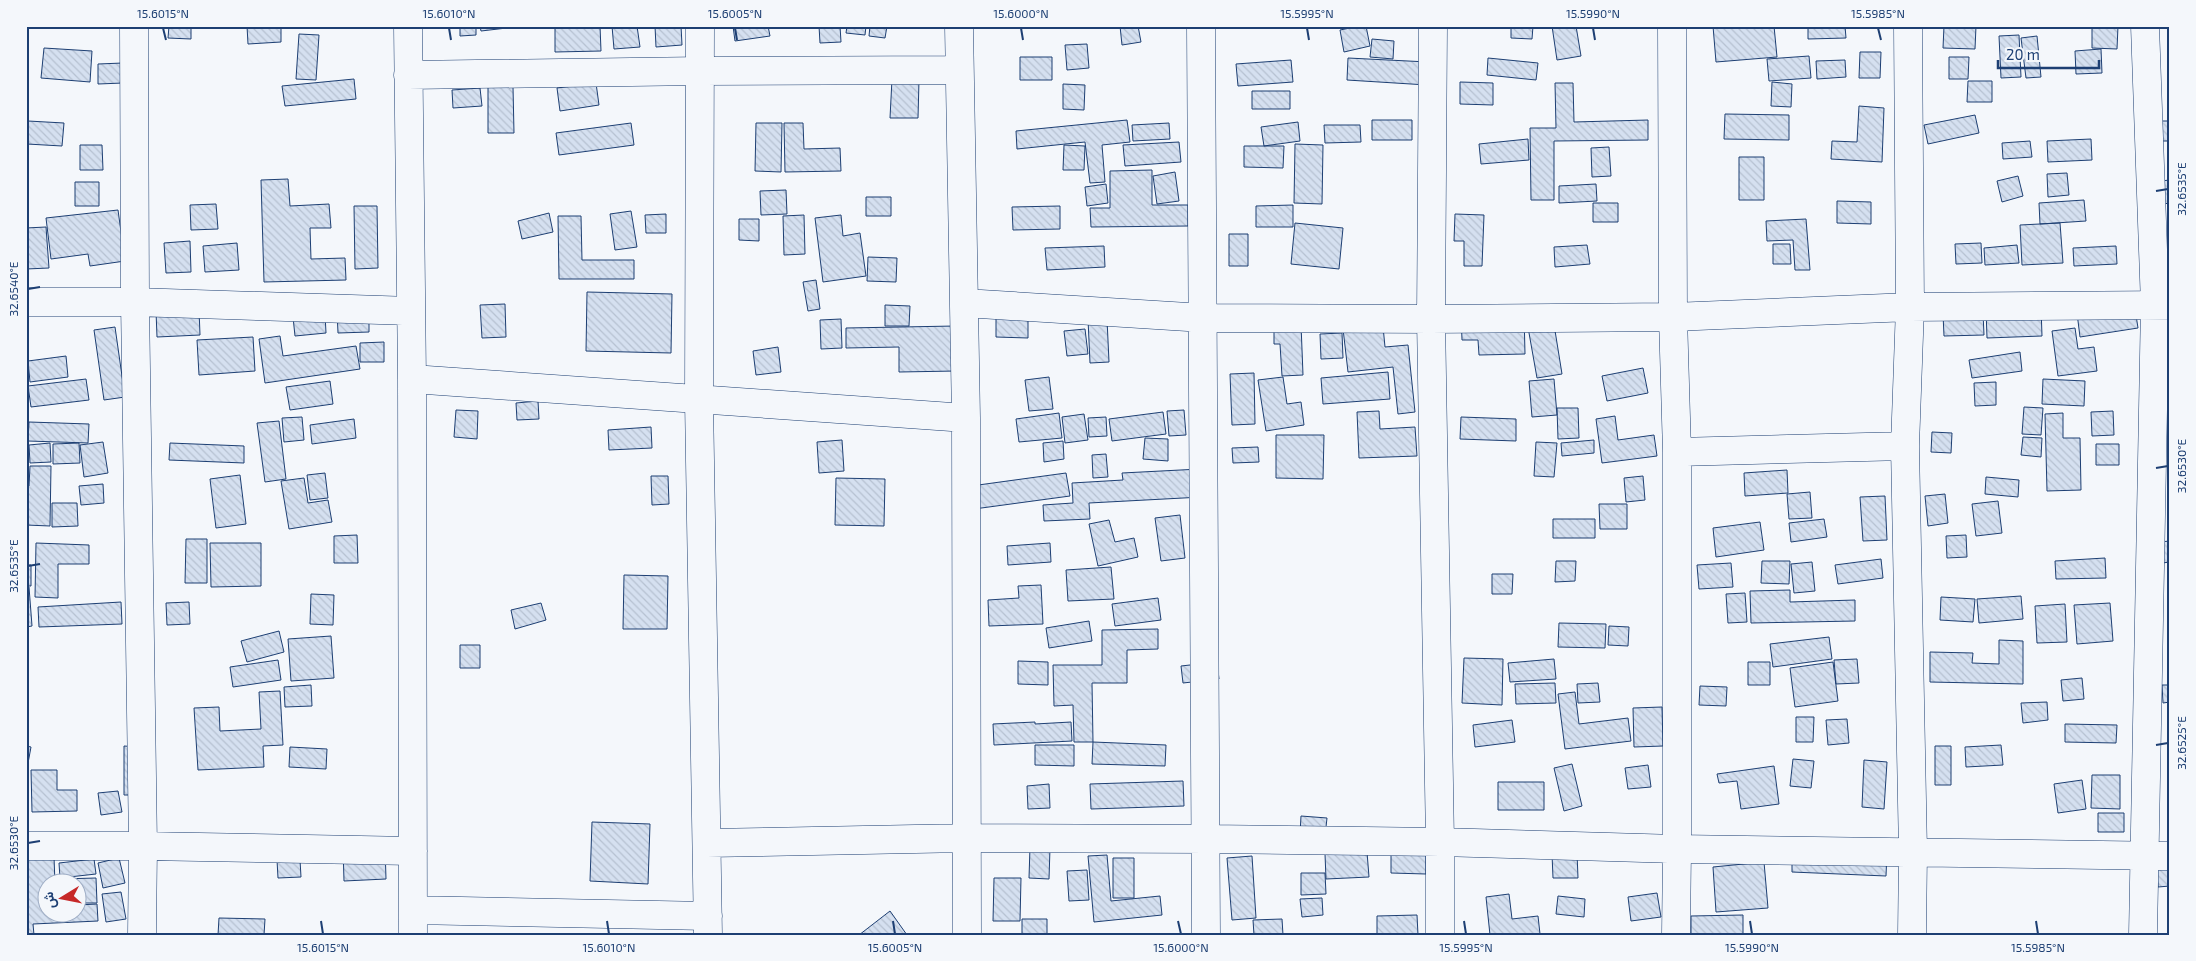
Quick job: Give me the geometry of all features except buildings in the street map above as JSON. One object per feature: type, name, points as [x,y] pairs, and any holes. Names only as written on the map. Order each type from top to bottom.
[{"type":"street","points":[[134,26],[135,302],[143,846],[142,935]]},
{"type":"street","points":[[408,26],[412,379],[413,922],[708,925],[699,401],[700,26]]},
{"type":"street","points":[[959,26],[966,418],[967,935]]},
{"type":"street","points":[[1201,26],[1207,839],[1206,935]]},
{"type":"street","points":[[1433,26],[1431,319],[1440,935]]},
{"type":"street","points":[[1672,26],[1673,316],[1676,452],[1676,935]]},
{"type":"street","points":[[1908,26],[1910,308],[1905,446],[1913,852],[1912,935]]},
{"type":"street","points":[[2144,935],[2158,856],[2162,305],[2145,26]]},
{"type":"street","points":[[408,75],[959,70]]},
{"type":"street","points":[[26,302],[135,302],[411,311]]},
{"type":"street","points":[[964,303],[1204,318],[1431,319],[1673,316],[1910,308],[2162,305]]},
{"type":"street","points":[[412,379],[699,401],[966,418]]},
{"type":"street","points":[[1676,452],[1905,446]]},
{"type":"street","points":[[707,843],[966,838],[1207,839],[1440,842],[1677,849],[2158,856]]},
{"type":"street","points":[[26,846],[143,846],[413,851]]}]
